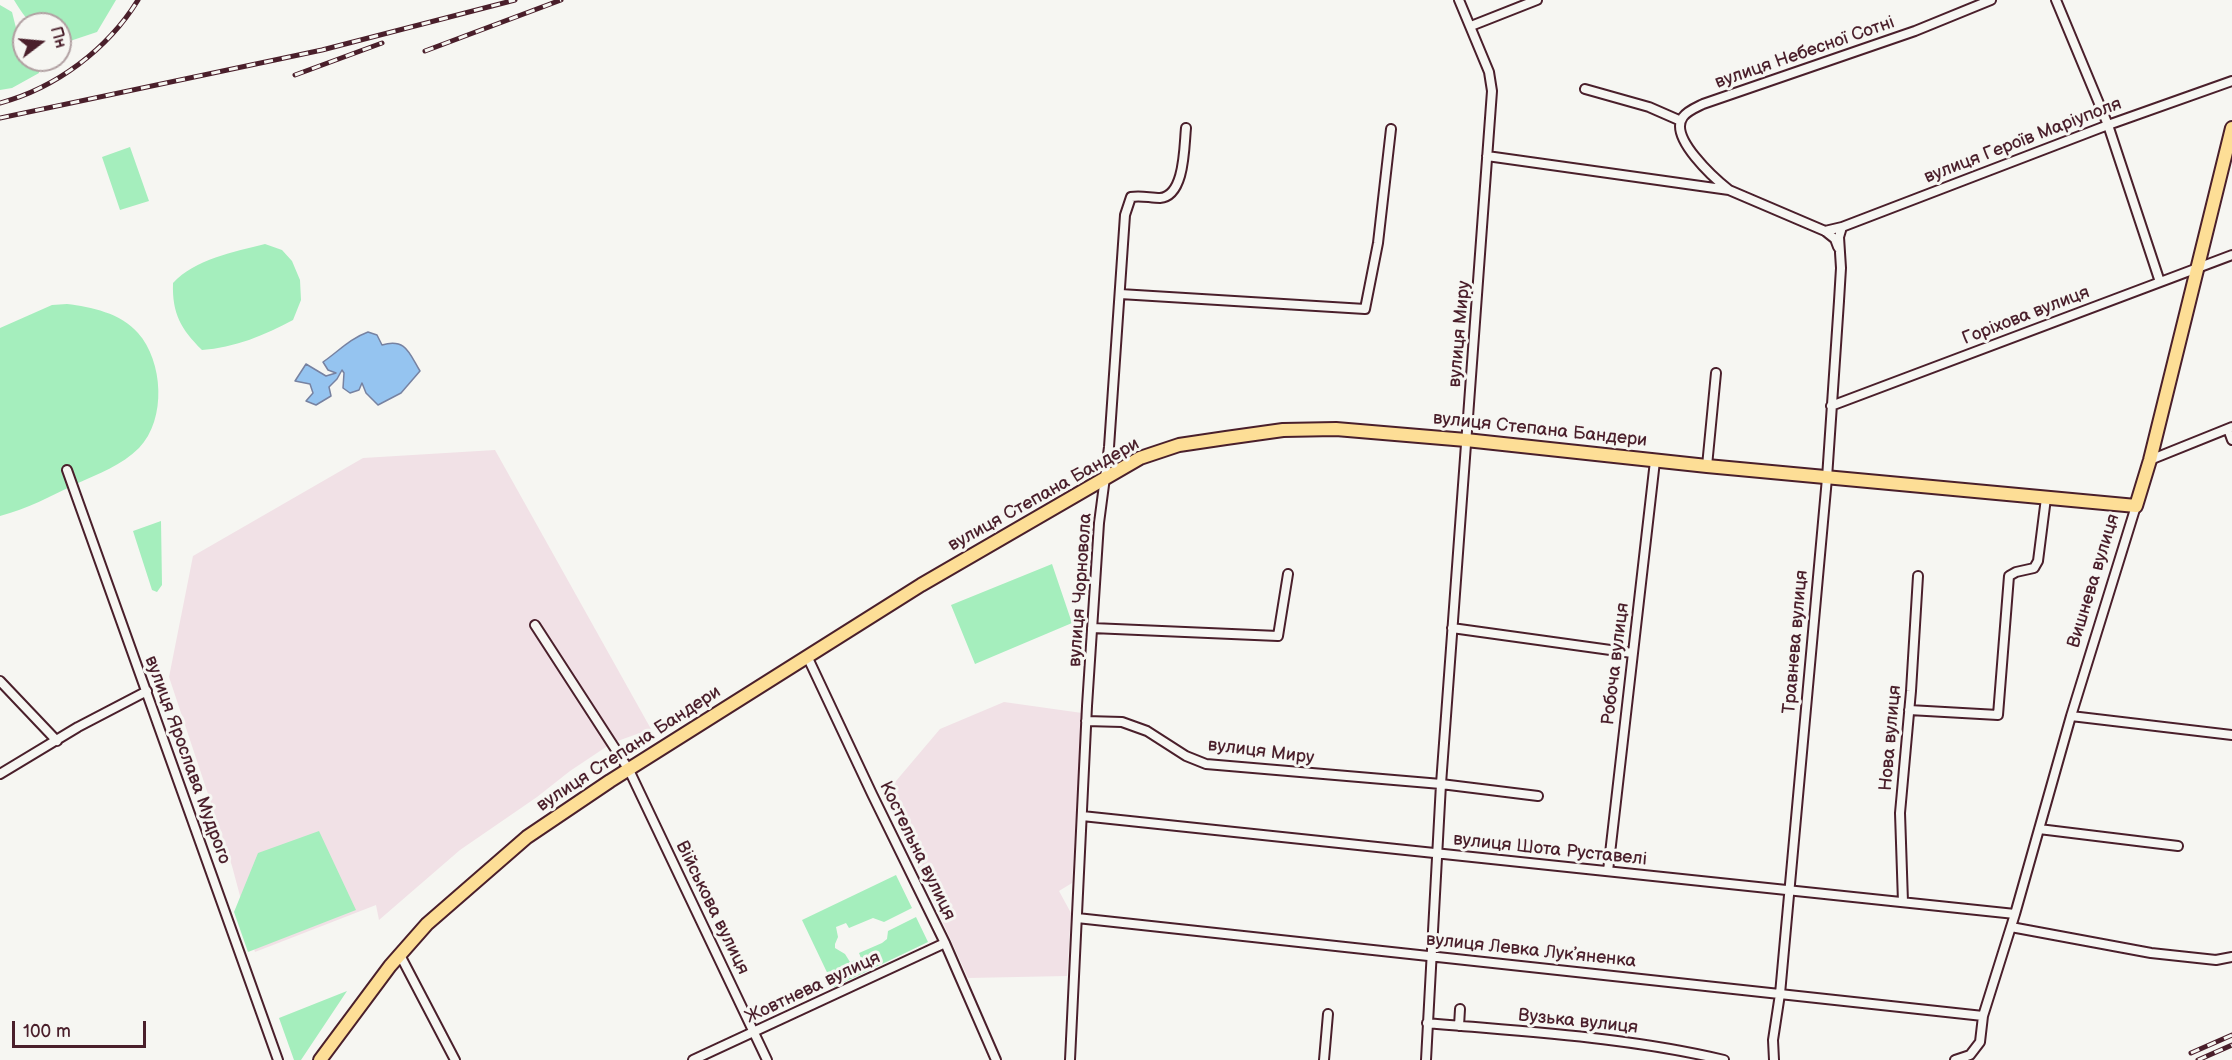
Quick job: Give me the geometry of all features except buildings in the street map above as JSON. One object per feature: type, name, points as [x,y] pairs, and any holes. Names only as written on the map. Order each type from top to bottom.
[{"type":"main road","name":"Вишнева вулиця","points":[[2136,506],[2150,459],[2232,128]]},
{"type":"main road","name":"вулиця Степана Бандери","points":[[322,1057],[320,1060],[400,955],[428,924],[526,837],[921,585],[1140,458],[1179,445],[1283,430],[1336,429],[2136,506]]},
{"type":"street","name":"вулиця Миру","points":[[1426,1060],[1441,784],[1492,91],[1489,72],[1459,0]]},
{"type":"street","points":[[1471,26],[1537,0]]},
{"type":"street","name":"вулиця Небесної Сотні","points":[[1682,121],[1683,117],[1703,104],[1915,31],[1991,0]]},
{"type":"street","points":[[2056,0],[2108,125],[2160,282]]},
{"type":"street","name":"вулиця Героїв Маріуполя","points":[[1826,231],[2232,81]]},
{"type":"street","points":[[1585,89],[1649,107],[1682,121],[1681,136],[1707,172],[1729,190]]},
{"type":"street","name":"вулиця Чорновола","points":[[1070,1060],[1086,721],[1099,523],[1106,477],[1127,205],[1131,197],[1140,195],[1161,198],[1173,193],[1179,182],[1186,128]]},
{"type":"street","points":[[1120,294],[1365,309],[1378,243],[1391,129]]},
{"type":"street","points":[[1487,156],[1729,190],[1826,231],[1835,239],[1840,251]]},
{"type":"street","points":[[1697,185],[1703,182],[1707,172]]},
{"type":"street","name":"Травнева вулиця","points":[[1774,1060],[1773,1040],[1780,994],[1827,478],[1840,290],[1839,237],[1842,227]]},
{"type":"street","name":"Горіхова вулиця","points":[[1831,406],[2232,255]]},
{"type":"street","points":[[1707,466],[1716,374]]},
{"type":"street","points":[[2150,459],[2230,428],[2232,440]]},
{"type":"street","name":"Робоча вулиця","points":[[1608,871],[1655,461]]},
{"type":"street","name":"вулиця Ярослава Мудрого","points":[[67,470],[278,1060]]},
{"type":"street","points":[[1909,710],[1998,715],[2009,576],[2034,568],[2038,561],[2046,498]]},
{"type":"street","name":"Вишнева вулиця","points":[[1955,1060],[1970,1055],[1980,1042],[1983,1016],[2015,914],[2071,716],[2136,506]]},
{"type":"street","points":[[1092,628],[1278,636],[1288,574]]},
{"type":"street","name":"Нова вулиця","points":[[1903,902],[1900,813],[1918,576]]},
{"type":"street","name":"Військова вулиця","points":[[535,625],[629,770],[767,1060]]},
{"type":"street","points":[[1452,628],[1632,653]]},
{"type":"street","name":"Костельна вулиця","points":[[807,656],[945,943],[996,1060]]},
{"type":"street","points":[[0,681],[57,741]]},
{"type":"street","points":[[0,774],[78,727],[147,691]]},
{"type":"street","points":[[2071,716],[2232,735]]},
{"type":"street","name":"вулиця Миру","points":[[1086,721],[1122,722],[1148,731],[1186,756],[1206,764],[1441,784],[1538,796]]},
{"type":"street","name":"вулиця Шота Руставелі","points":[[1082,816],[2015,914]]},
{"type":"street","points":[[2039,829],[2178,846]]},
{"type":"street","name":"вулиця Левка Лукʼяненка","points":[[1077,918],[1983,1016]]},
{"type":"street","points":[[2011,927],[2151,953],[2216,960],[2232,957]]},
{"type":"street","name":"Жовтнева вулиця","points":[[693,1060],[945,943]]},
{"type":"street","points":[[400,955],[455,1060]]},
{"type":"street","points":[[1459,1026],[1460,1009]]},
{"type":"street","name":"Вузька вулиця","points":[[1427,1023],[1632,1042],[1673,1048],[1724,1060]]},
{"type":"shaded area","points":[[495,450],[651,729],[612,743],[570,771],[537,797],[460,850],[379,920],[376,905],[255,952],[232,866],[169,677],[193,556],[363,458]]},
{"type":"shaded area","points":[[1004,702],[1082,713],[1072,883],[1059,891],[1071,913],[1067,976],[968,978],[885,794],[940,729]]},
{"type":"green space","points":[[14,0],[116,0],[97,32],[72,40],[72,12],[22,12]]},
{"type":"green space","points":[[0,5],[12,12],[12,72],[39,73],[12,88],[0,90]]},
{"type":"green space","points":[[130,147],[149,201],[120,210],[102,157]]},
{"type":"green space","points":[[265,244],[282,250],[292,261],[300,280],[301,300],[293,320],[249,340],[226,347],[202,350],[188,335],[179,320],[174,304],[173,283],[204,262]]},
{"type":"green space","points":[[67,304],[96,309],[114,316],[123,320],[138,333],[153,359],[157,374],[158,406],[154,422],[139,448],[117,464],[39,502],[0,516],[0,328],[52,305]]},
{"type":"green space","points":[[161,521],[162,585],[157,592],[152,590],[133,531]]},
{"type":"green space","points":[[1052,564],[1072,623],[975,664],[951,605]]},
{"type":"green space","points":[[319,831],[356,910],[248,952],[234,912],[258,853]]},
{"type":"green space","points":[[896,875],[912,908],[884,922],[873,918],[849,928],[846,923],[836,927],[838,937],[835,948],[845,954],[850,962],[861,958],[859,953],[887,939],[888,931],[916,917],[928,942],[834,987],[802,920]]},
{"type":"green space","points":[[347,991],[301,1060],[294,1060],[279,1018]]},
{"type":"water","points":[[368,332],[377,335],[382,345],[390,343],[402,345],[420,371],[401,393],[378,405],[366,393],[362,383],[359,390],[350,393],[343,388],[344,373],[342,370],[329,387],[331,396],[316,405],[306,401],[313,393],[310,384],[295,381],[306,364],[326,376],[336,373],[328,370],[323,362]]},
{"type":"railway","points":[[0,103],[41,87],[79,64],[112,35],[138,0]]},
{"type":"railway","points":[[0,118],[322,50],[515,0]]},
{"type":"railway","points":[[425,51],[561,0]]},
{"type":"railway","points":[[295,75],[382,43]]},
{"type":"railway","points":[[2191,1053],[2232,1035]]},
{"type":"railway","points":[[2198,1060],[2232,1045]]}]
